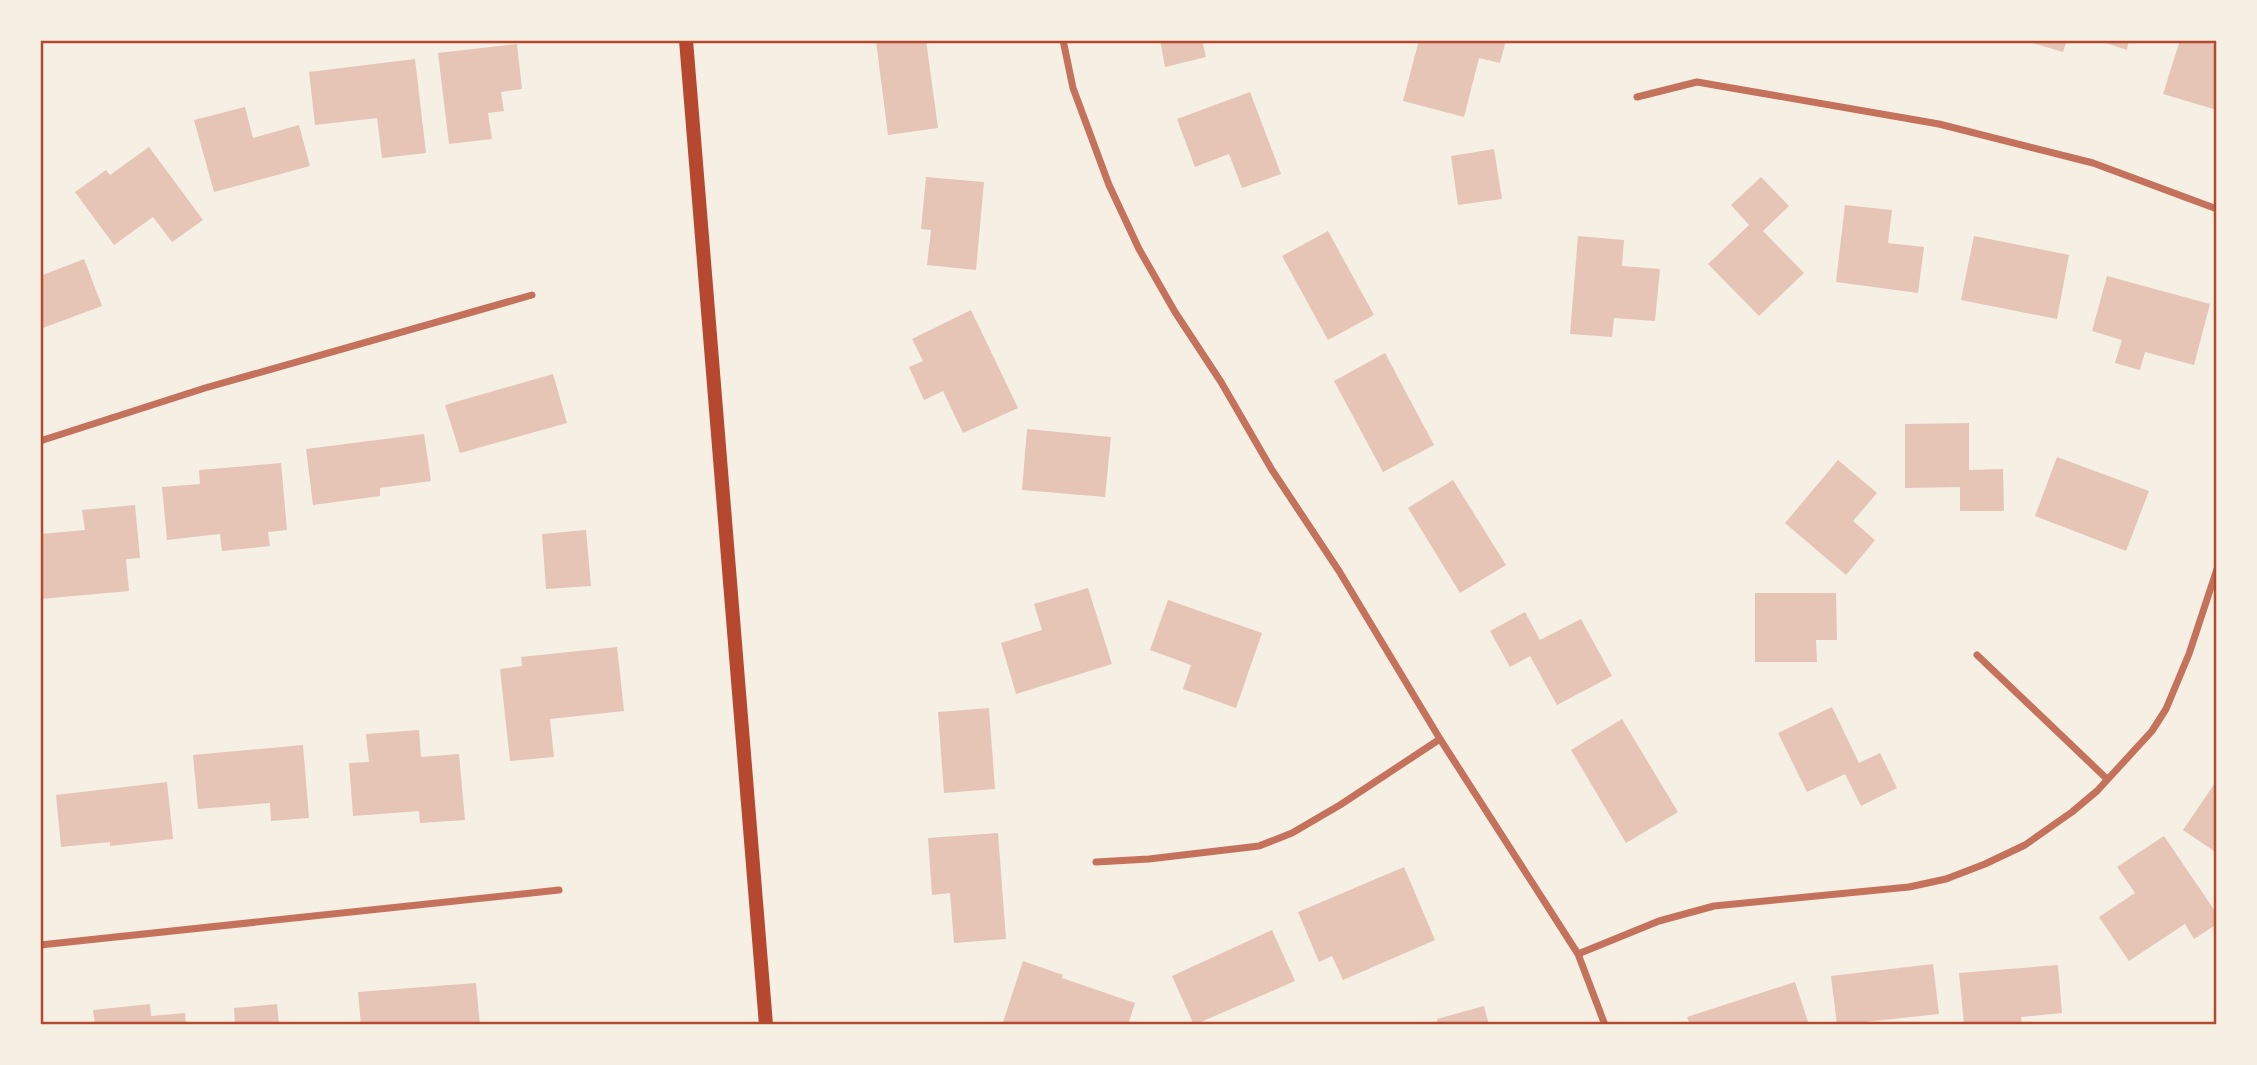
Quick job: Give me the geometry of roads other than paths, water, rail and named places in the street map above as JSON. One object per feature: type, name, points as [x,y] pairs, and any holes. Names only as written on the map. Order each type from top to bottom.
[{"type":"main road","points":[[686,40],[766,1025]]},
{"type":"street","points":[[1063,40],[1073,88],[1109,185],[1139,249],[1272,470],[1339,571],[1440,739],[1578,954],[1605,1025]]},
{"type":"street","points":[[1637,97],[1697,82],[1939,124],[2093,163],[2217,209]]},
{"type":"street","points":[[40,441],[205,388],[532,295]]},
{"type":"street","points":[[1578,954],[1659,922],[1714,906],[1909,887],[1946,879],[2025,845],[2072,812],[2108,779],[2152,731],[2166,709],[2189,654],[2217,569]]},
{"type":"street","points":[[1977,655],[2108,779]]},
{"type":"street","points":[[1096,862],[1149,859],[1259,846],[1292,832],[1340,805],[1440,739]]},
{"type":"street","points":[[40,945],[559,890]]}]
